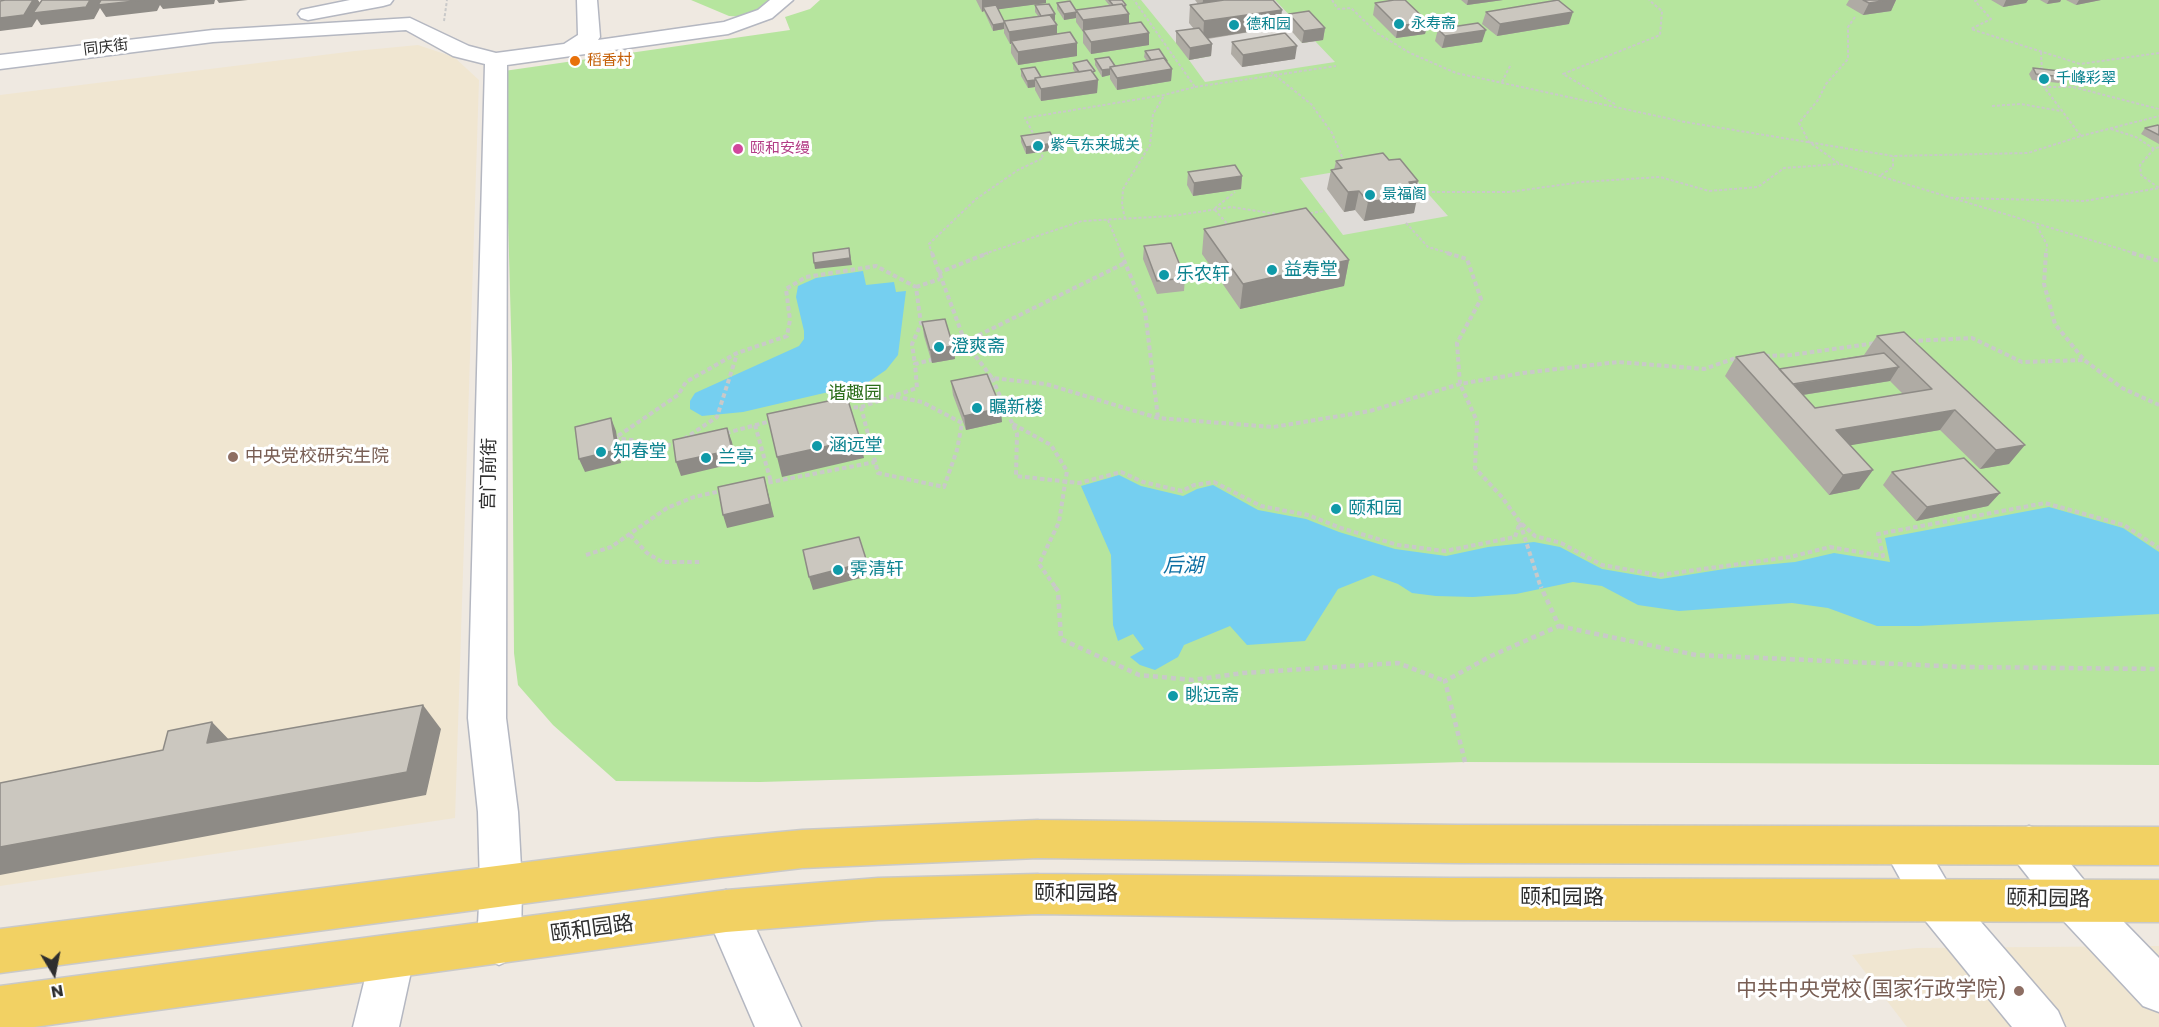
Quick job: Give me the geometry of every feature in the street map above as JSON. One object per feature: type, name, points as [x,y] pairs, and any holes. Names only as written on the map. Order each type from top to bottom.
[{"type":"main road","points":[[0,951],[802,849],[1038,839],[2159,846]]},
{"type":"main road","name":"颐和园路","points":[[0,1009],[392,958],[726,911],[878,899],[1038,894],[1449,899],[2159,901]]},
{"type":"street","points":[[213,36],[339,7],[383,0]]},
{"type":"street","points":[[571,49],[589,37],[587,0]]},
{"type":"street","points":[[213,36],[413,14],[461,51],[496,60],[728,28],[765,14],[783,0]]},
{"type":"street","name":"同庆街","points":[[0,62],[213,36]]},
{"type":"street","name":"宫门前街","points":[[496,60],[487,718],[498,812],[501,886],[499,943]]},
{"type":"street","points":[[2029,845],[2073,900],[2159,990]]},
{"type":"street","points":[[1903,846],[1934,899],[2042,1027]]},
{"type":"street","points":[[726,911],[778,1027]]},
{"type":"street","points":[[375,1027],[392,958]]},
{"type":"path","points":[[1134,0],[1195,87]]},
{"type":"path","points":[[1332,0],[1338,9],[1351,8],[1377,33],[1410,53],[1456,73],[1685,122],[1893,156],[2028,153],[2081,136],[2159,116]]},
{"type":"path","points":[[1618,106],[1563,74],[1660,35],[1662,10],[1650,0]]},
{"type":"path","points":[[1977,0],[1975,1],[1991,19],[1971,29],[2080,64],[2159,53]]},
{"type":"path","points":[[1855,17],[1848,27],[1848,59],[1826,84],[1818,100],[1798,123],[1809,141],[1840,164],[2037,226],[2159,261]]},
{"type":"path","points":[[2042,52],[2042,76]]},
{"type":"path","points":[[1503,82],[1511,64]]},
{"type":"path","points":[[1036,140],[1024,118],[1164,95],[1272,73],[1336,66]]},
{"type":"path","points":[[1272,73],[1311,104],[1332,133],[1348,170]]},
{"type":"path","points":[[2081,136],[2044,87],[2073,87],[2159,109]]},
{"type":"path","points":[[1125,219],[1122,205],[1124,189],[1150,145],[1154,114],[1164,95]]},
{"type":"path","points":[[1992,106],[2021,104],[2061,111]]},
{"type":"path","points":[[2110,128],[2136,137],[2154,149]]},
{"type":"path","points":[[2159,147],[2154,149],[2140,165],[2141,175],[2159,188]]},
{"type":"path","points":[[1041,152],[1042,158],[1018,170],[976,200],[929,244],[965,342],[992,378],[1017,434],[1016,476],[1079,483],[1121,472],[1143,482],[1182,491],[1194,485],[1214,482],[1261,506],[1308,515],[1341,528],[1398,545],[1445,551],[1515,537],[1520,522]]},
{"type":"path","points":[[1880,176],[1893,167],[1893,156]]},
{"type":"path","points":[[1427,192],[1509,192],[1582,182],[1660,177],[1709,191],[1758,187],[1784,168],[1840,164]]},
{"type":"path","points":[[1949,198],[2085,201],[2159,188]]},
{"type":"path","points":[[1214,209],[1235,192]]},
{"type":"path","points":[[938,273],[1015,242],[1082,221],[1172,216],[1231,207],[1294,216]]},
{"type":"path","points":[[1214,209],[1231,227]]},
{"type":"path","points":[[1304,214],[1325,211]]},
{"type":"path","points":[[1108,220],[1145,311],[1158,418]]},
{"type":"path","points":[[1406,223],[1428,247],[1467,259],[1481,299],[1457,343],[1460,384],[1477,421],[1475,468],[1501,496],[1520,522],[1535,536],[1561,543],[1602,565],[1659,575],[1790,557],[1830,548],[1883,556],[1878,534],[2045,503],[2124,525],[2159,548]]},
{"type":"path","points":[[2037,226],[2047,245],[2044,284],[2055,324],[2084,360],[2122,388],[2159,405]]},
{"type":"path","points":[[965,342],[1125,263]]},
{"type":"path","points":[[693,442],[672,447],[615,438],[678,395],[686,382],[737,353],[787,336],[789,320],[786,289],[806,277],[876,266],[916,286],[940,279]]},
{"type":"path","points":[[837,409],[861,407],[918,387],[912,344],[921,324],[916,286]]},
{"type":"path","points":[[1906,341],[1972,338],[2022,362],[2084,360]]},
{"type":"path","points":[[1756,356],[1791,355],[1884,342]]},
{"type":"path","points":[[915,364],[970,350]]},
{"type":"path","points":[[672,447],[717,417],[737,353]]},
{"type":"path","points":[[992,378],[1046,384],[1158,418],[1273,427],[1370,411],[1460,384],[1618,362],[1704,369],[1733,357],[1744,357]]},
{"type":"path","points":[[861,407],[878,473],[944,487],[957,450],[962,423],[922,402],[893,396]]},
{"type":"path","points":[[724,434],[774,420]]},
{"type":"path","points":[[1013,424],[1051,445],[1067,471],[1059,522],[1039,564],[1058,591],[1061,639],[1139,675],[1193,680],[1244,673],[1398,663],[1445,681],[1491,656],[1559,626],[1696,655],[1964,667],[2159,669]]},
{"type":"path","points":[[755,425],[771,482]]},
{"type":"path","points":[[760,484],[875,462]]},
{"type":"path","points":[[586,555],[611,547],[667,508],[694,497],[726,490]]},
{"type":"path","points":[[1520,522],[1542,590],[1559,626]]},
{"type":"path","points":[[630,535],[647,553],[662,562],[700,562]]},
{"type":"path","points":[[1445,681],[1465,762]]},
{"type":"shaded area","points":[[1141,0],[1275,0],[1298,24],[1288,26],[1302,43],[1315,41],[1335,62],[1205,82],[1189,60],[1211,56],[1198,40],[1176,43]]},
{"type":"shaded area","name":"中央党校研究生院","points":[[418,45],[454,57],[479,80],[455,818],[0,886],[0,95]]},
{"type":"shaded area","points":[[1399,161],[1448,216],[1343,235],[1300,178]]},
{"type":"shaded area","name":"中共中央党校(国家行政学院)","points":[[2159,946],[2159,1027],[1907,1027],[1852,955],[1917,948]]},
{"type":"green space","points":[[691,0],[771,0],[764,7],[745,17],[729,16]]},
{"type":"green space","name":"颐和园","points":[[820,0],[2159,0],[2159,765],[1465,762],[760,782],[616,781],[553,725],[518,685],[514,653],[512,365],[504,71],[790,30],[785,17],[810,9]]},
{"type":"water","points":[[863,271],[866,285],[894,282],[896,292],[906,291],[898,355],[886,370],[867,383],[743,412],[702,416],[690,409],[690,401],[695,393],[799,346],[804,339],[804,331],[796,297],[798,286],[816,278]]},
{"type":"water","name":"后湖","points":[[1119,475],[1141,486],[1183,496],[1213,485],[1258,510],[1306,519],[1395,549],[1446,556],[1488,547],[1534,542],[1560,547],[1602,569],[1661,579],[1731,568],[1795,562],[1834,553],[1890,562],[1885,538],[2049,507],[2123,528],[2159,552],[2159,614],[1877,626],[1828,608],[1792,603],[1679,611],[1638,605],[1602,586],[1573,582],[1516,594],[1473,597],[1436,596],[1412,593],[1398,584],[1373,575],[1338,589],[1305,641],[1247,645],[1230,626],[1184,645],[1178,657],[1155,670],[1140,665],[1130,657],[1144,649],[1133,634],[1118,641],[1113,625],[1111,555],[1081,486]]},
{"type":"building","points":[[33,0],[24,15],[0,18],[0,1]]},
{"type":"building","points":[[42,0],[90,0],[86,7],[33,13]]},
{"type":"building","points":[[101,0],[144,0],[98,5]]},
{"type":"building","points":[[1109,0],[1122,0],[1126,5],[1113,5]]},
{"type":"building","points":[[1224,0],[1273,0],[1282,10],[1204,21],[1190,5]]},
{"type":"building","points":[[1405,0],[1428,22],[1398,26],[1375,3]]},
{"type":"building","points":[[1558,0],[1573,12],[1500,24],[1486,12]]},
{"type":"building","points":[[1863,0],[1889,0],[1869,3]]},
{"type":"building","points":[[1070,1],[1077,12],[1064,14],[1057,3]]},
{"type":"building","points":[[1049,4],[1055,14],[1041,16],[1035,5]]},
{"type":"building","points":[[1122,4],[1129,14],[1083,20],[1076,10]]},
{"type":"building","points":[[996,5],[1004,23],[993,25],[983,7]]},
{"type":"building","points":[[1309,11],[1325,28],[1304,31],[1289,14]]},
{"type":"building","points":[[1050,15],[1057,25],[1009,32],[1004,21]]},
{"type":"building","points":[[1141,22],[1149,33],[1091,42],[1083,30]]},
{"type":"building","points":[[1478,23],[1486,30],[1445,36],[1438,29]]},
{"type":"building","points":[[1199,28],[1212,44],[1190,48],[1176,31]]},
{"type":"building","points":[[1070,32],[1077,43],[1018,52],[1011,41]]},
{"type":"building","points":[[1285,33],[1297,46],[1243,55],[1232,42]]},
{"type":"building","points":[[1159,49],[1167,61],[1164,58],[1151,60],[1145,51]]},
{"type":"building","points":[[1109,57],[1115,66],[1102,70],[1095,59]]},
{"type":"building","points":[[1164,58],[1172,69],[1117,78],[1110,67]]},
{"type":"building","points":[[1087,60],[1095,71],[1079,72],[1073,63]]},
{"type":"building","points":[[1035,67],[1041,77],[1027,81],[1021,69]]},
{"type":"building","points":[[2033,68],[2060,71],[2063,77],[2036,74]]},
{"type":"building","points":[[1091,70],[1098,80],[1041,89],[1035,78]]},
{"type":"building","points":[[2158,125],[2159,135],[2145,128]]},
{"type":"building","points":[[1050,132],[1055,143],[1026,147],[1021,136]]},
{"type":"building","points":[[1383,153],[1389,160],[1400,159],[1418,181],[1409,182],[1418,194],[1368,202],[1359,191],[1348,192],[1331,170],[1342,168],[1336,161]]},
{"type":"building","points":[[1235,165],[1242,176],[1194,183],[1188,172]]},
{"type":"building","points":[[1306,208],[1349,260],[1243,284],[1204,229]]},
{"type":"building","points":[[1171,243],[1185,278],[1157,281],[1144,246]]},
{"type":"building","points":[[849,248],[850,258],[814,263],[813,253]]},
{"type":"building","points":[[945,319],[953,346],[930,350],[922,322]]},
{"type":"building","points":[[1904,332],[2025,445],[1996,450],[1955,410],[1836,430],[1873,470],[1843,475],[1736,357],[1764,352],[1815,408],[1932,389],[1877,336]]},
{"type":"building","points":[[1884,353],[1899,367],[1793,384],[1779,369]]},
{"type":"building","points":[[987,374],[1001,408],[964,416],[951,381]]},
{"type":"building","points":[[847,397],[860,439],[777,457],[767,414]]},
{"type":"building","points":[[611,418],[616,450],[579,459],[575,427]]},
{"type":"building","points":[[727,428],[732,450],[676,462],[673,440]]},
{"type":"building","points":[[1964,458],[2000,493],[1927,507],[1892,472]]},
{"type":"building","points":[[764,477],[770,504],[723,515],[718,487]]},
{"type":"building","points":[[859,537],[867,562],[809,577],[803,550]]},
{"type":"building","points":[[423,705],[407,772],[0,847],[0,783],[163,750],[168,731],[212,722],[207,743]]},
{"type":"place","name":"永寿斋","points":[[1399,24]]},
{"type":"place","name":"德和园","points":[[1234,25]]},
{"type":"place","name":"稻香村","points":[[575,61]]},
{"type":"place","name":"千峰彩翠","points":[[2044,79]]},
{"type":"place","name":"紫气东来城关","points":[[1038,146]]},
{"type":"place","name":"颐和安缦","points":[[738,149]]},
{"type":"place","name":"景福阁","points":[[1370,195]]},
{"type":"place","name":"益寿堂","points":[[1272,270]]},
{"type":"place","name":"乐农轩","points":[[1164,275]]},
{"type":"place","name":"澄爽斋","points":[[939,347]]},
{"type":"place","name":"瞩新楼","points":[[977,408]]},
{"type":"place","name":"涵远堂","points":[[817,446]]},
{"type":"place","name":"知春堂","points":[[601,452]]},
{"type":"place","name":"中央党校研究生院","points":[[233,457]]},
{"type":"place","name":"兰亭","points":[[706,458]]},
{"type":"place","name":"颐和园","points":[[1336,509]]},
{"type":"place","name":"霁清轩","points":[[838,570]]},
{"type":"place","name":"眺远斋","points":[[1173,696]]},
{"type":"place","name":"中共中央党校(国家行政学院)","points":[[2019,991]]},
{"type":"park label","name":"谐趣园","points":[[855,394]]}]
